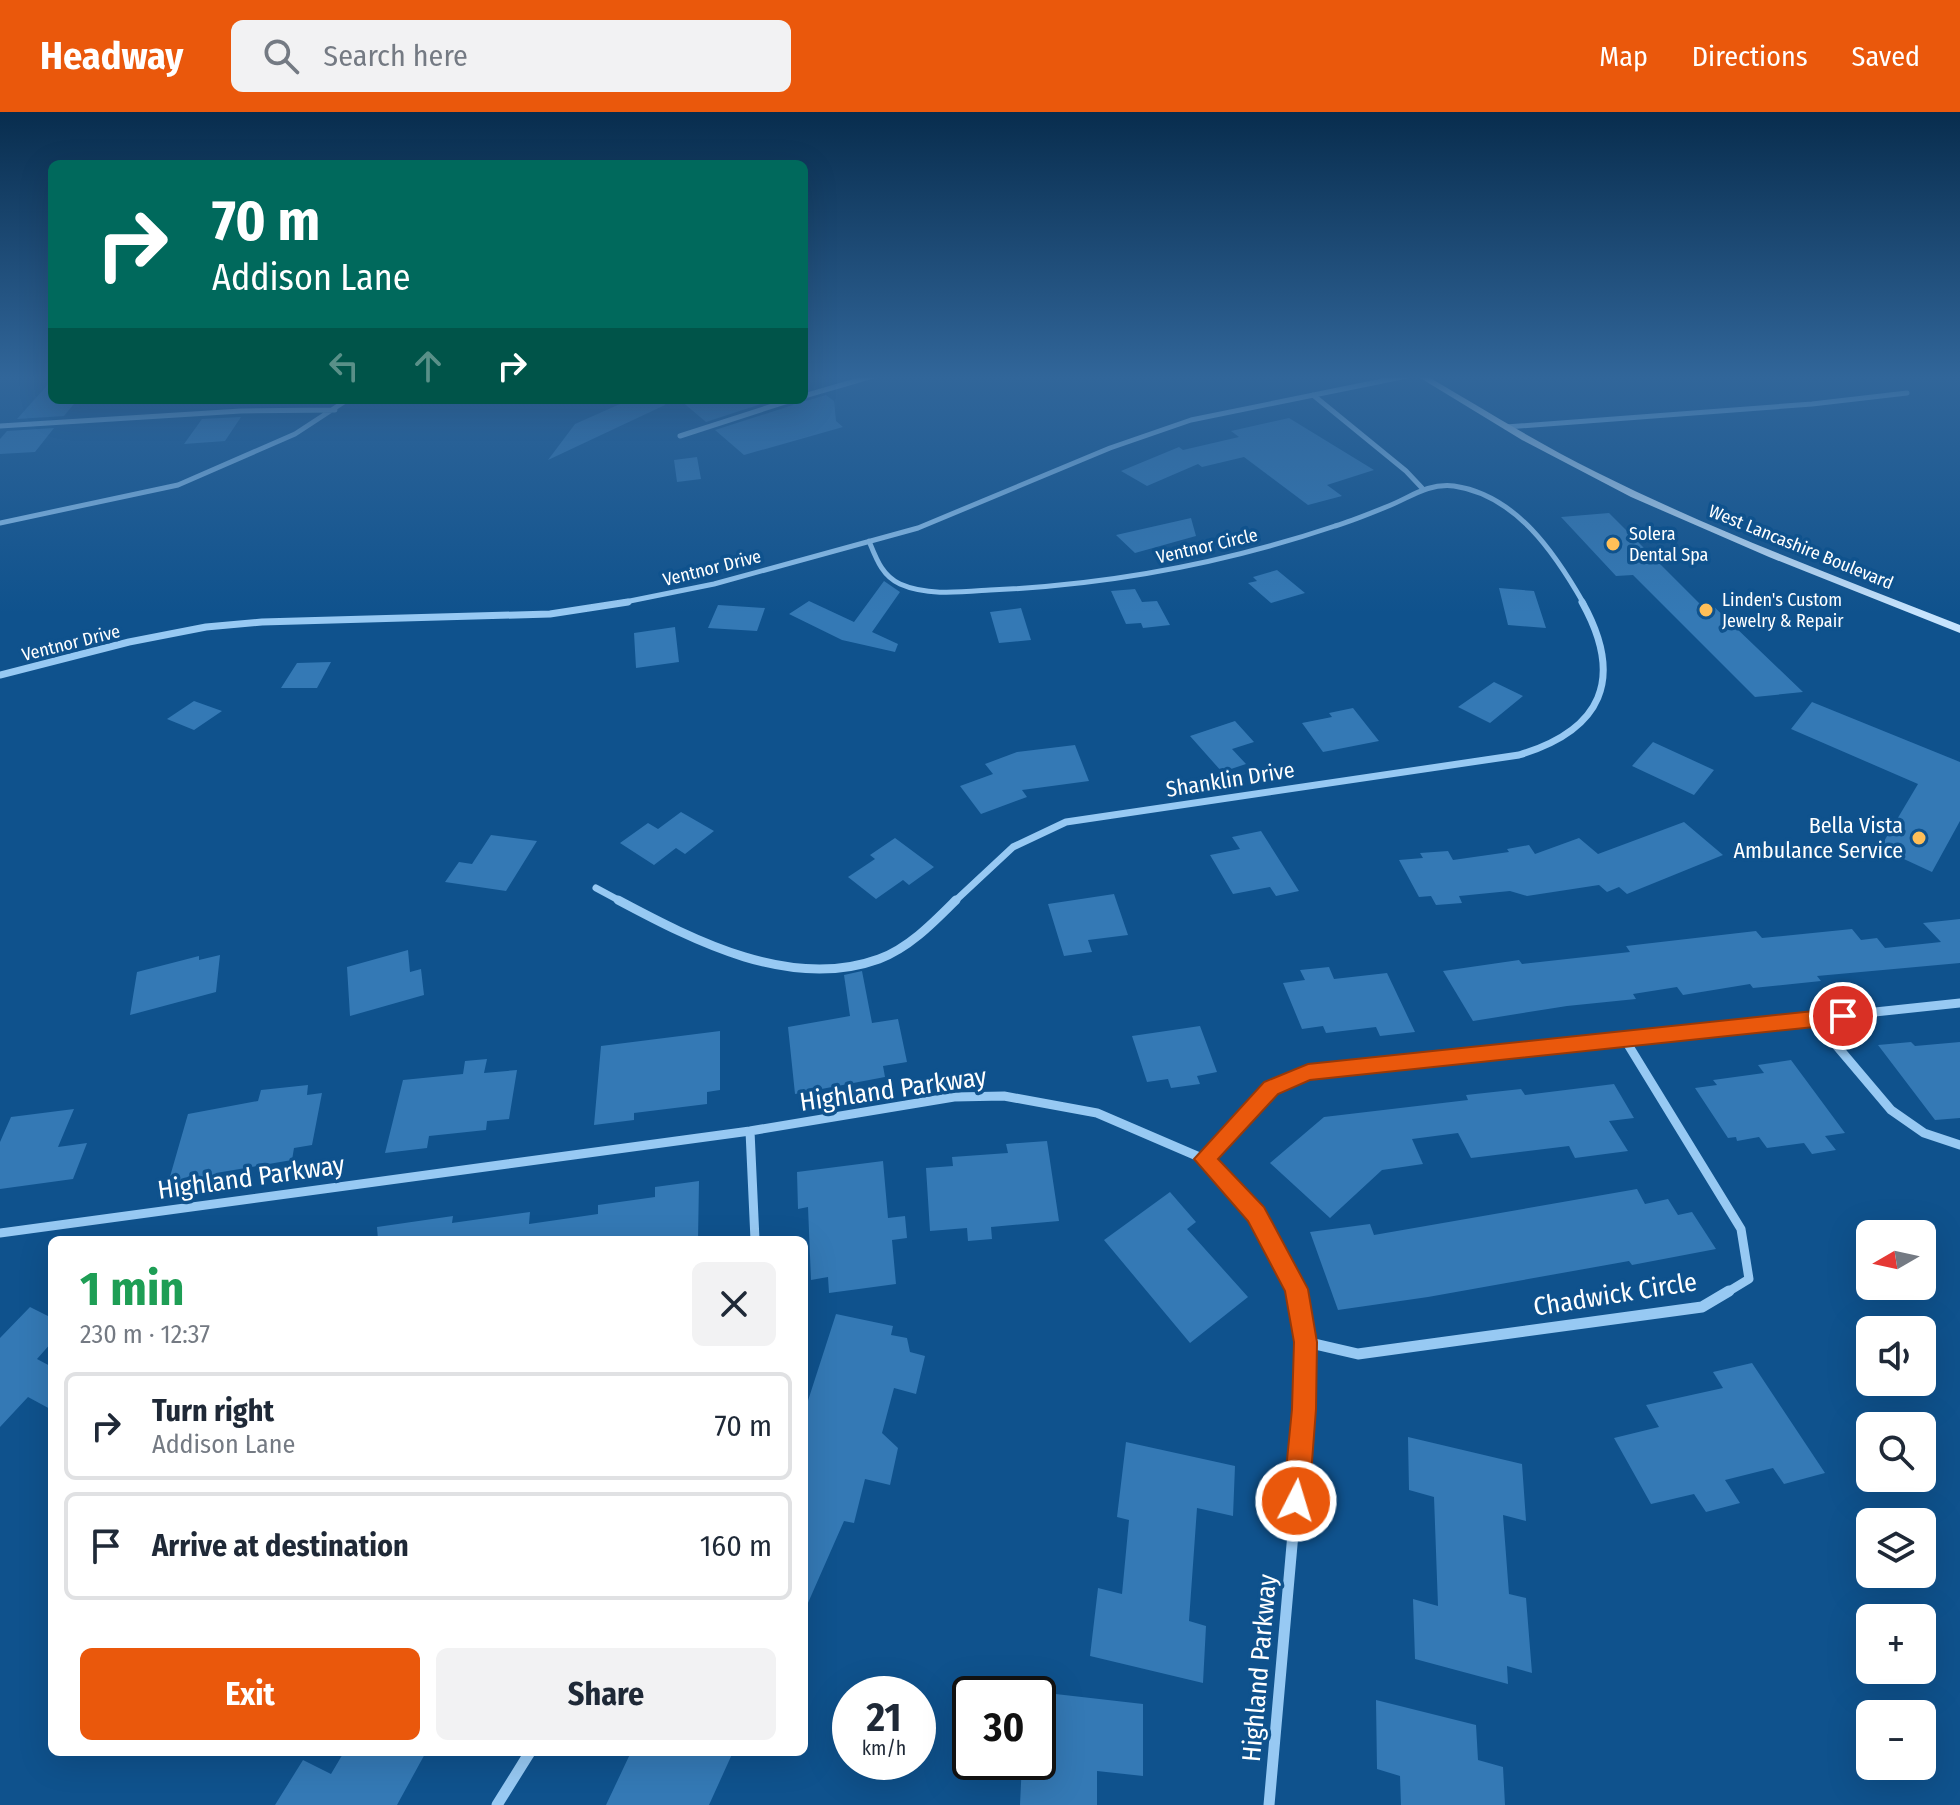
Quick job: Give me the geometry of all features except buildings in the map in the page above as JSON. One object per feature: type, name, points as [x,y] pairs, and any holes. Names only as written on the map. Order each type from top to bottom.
[{"type":"main road","name":"West Lancashire Boulevard","points":[[1558,455],[1668,509],[1960,629]]},
{"type":"street","points":[[0,523],[178,485],[247,455]]},
{"type":"street","name":"Ventnor Drive","points":[[0,675],[129,642],[206,627],[262,622],[550,614],[714,584],[918,528],[1096,455]]},
{"type":"street","points":[[1386,455],[1422,488]]},
{"type":"street","name":"Shanklin Drive","points":[[596,888],[720,950],[776,964],[822,969],[867,966],[898,952],[919,935],[1007,851],[1066,822],[1519,755],[1564,740],[1591,715],[1603,688],[1602,652],[1591,615],[1564,571],[1520,518],[1506,507],[1474,490],[1439,486],[1422,488]]},
{"type":"street","name":"Ventnor Circle","points":[[869,541],[889,578],[914,589],[981,591],[1055,586],[1171,570],[1265,548],[1402,501],[1422,488]]},
{"type":"street","points":[[1204,1159],[1271,1088],[1308,1072],[1960,1003]]},
{"type":"street","points":[[1814,1019],[1891,1110],[1924,1133],[1960,1145]]},
{"type":"street","name":"Chadwick Circle","points":[[1306,1342],[1358,1354],[1702,1307],[1749,1279],[1741,1229],[1624,1038]]},
{"type":"street","name":"Highland Parkway","points":[[0,1233],[750,1131],[954,1097],[1004,1096],[1097,1113],[1204,1159],[1256,1214],[1296,1289],[1306,1342],[1304,1409],[1269,1805]]},
{"type":"street","points":[[750,1131],[755,1236]]},
{"type":"street","points":[[497,1805],[528,1756]]},
{"type":"place","name":"Solera Dental Spa","points":[[1613,544]]},
{"type":"place","name":"Linden's Custom Jewelry & Repair","points":[[1706,610]]},
{"type":"place","name":"Bella Vista Ambulance Service","points":[[1919,838]]},
{"type":"route","points":[[1296,1501],[1306,1342],[1296,1289],[1256,1214],[1204,1159],[1271,1088],[1308,1072],[1843,1016]]}]
